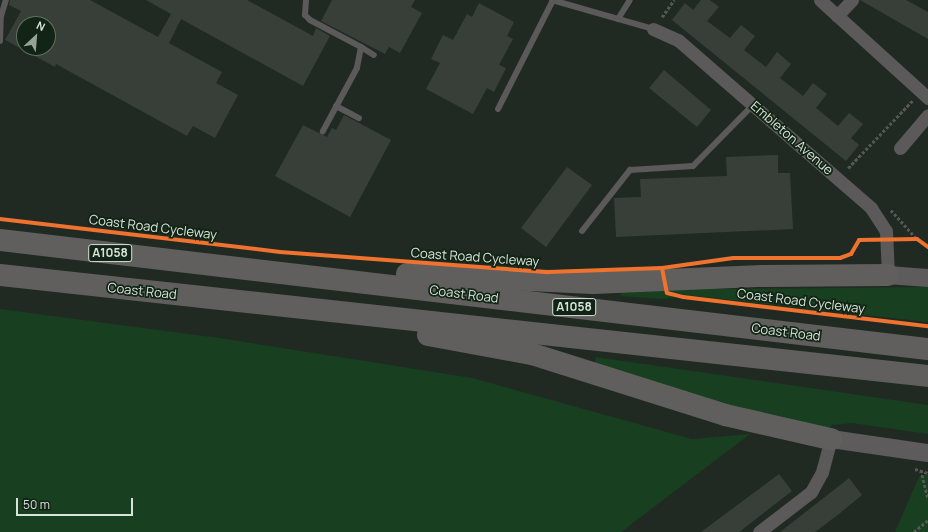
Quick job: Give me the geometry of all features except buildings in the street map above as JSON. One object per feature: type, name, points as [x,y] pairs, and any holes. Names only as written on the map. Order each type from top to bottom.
[{"type":"highway","name":"Coast Road","points":[[0,240],[928,348]]},
{"type":"highway","points":[[220,266],[593,283],[763,276],[888,276]]},
{"type":"highway","name":"Coast Road","points":[[0,276],[928,376]]},
{"type":"highway","points":[[232,300],[532,354],[725,416],[831,439]]},
{"type":"street","points":[[820,0],[924,95]]},
{"type":"street","points":[[837,16],[852,0]]},
{"type":"street","name":"Embleton Avenue","points":[[653,29],[678,40],[871,208],[883,223],[888,241],[888,276]]},
{"type":"street","points":[[900,148],[928,115]]},
{"type":"street","points":[[888,276],[928,278]]},
{"type":"street","points":[[759,532],[814,487],[822,472],[831,439],[928,453]]},
{"type":"lane","points":[[0,41],[1,16],[6,0]]},
{"type":"lane","points":[[306,0],[305,15],[310,20],[374,55]]},
{"type":"lane","points":[[498,109],[552,0],[653,29]]},
{"type":"lane","points":[[618,19],[630,0]]},
{"type":"lane","points":[[323,131],[357,68],[361,47]]},
{"type":"lane","points":[[582,231],[630,170],[693,166],[753,105]]},
{"type":"lane","points":[[336,106],[359,118]]},
{"type":"path","points":[[653,29],[674,0]]},
{"type":"path","points":[[848,168],[924,95]]},
{"type":"path","points":[[889,208],[923,243]]},
{"type":"path","points":[[888,241],[918,239]]},
{"type":"path","points":[[928,473],[921,471],[928,498]]},
{"type":"path","points":[[914,532],[928,520]]},
{"type":"green space","points":[[928,287],[928,322],[686,295],[663,299],[620,296],[623,290]]},
{"type":"green space","points":[[0,309],[219,338],[472,378],[692,439],[750,434],[621,532],[0,532]]},
{"type":"green space","points":[[596,357],[928,405],[928,434],[852,423],[832,425],[825,431],[776,420],[594,365]]},
{"type":"green space","points":[[928,474],[928,532],[895,532],[919,477]]},
{"type":"cycle path","name":"Coast Road Cycleway","points":[[0,219],[280,252],[548,272],[662,268],[733,258],[840,258],[851,254],[859,240],[917,239],[928,247]]},
{"type":"cycle path","name":"Coast Road Cycleway","points":[[662,268],[667,293],[683,297],[928,326]]}]
